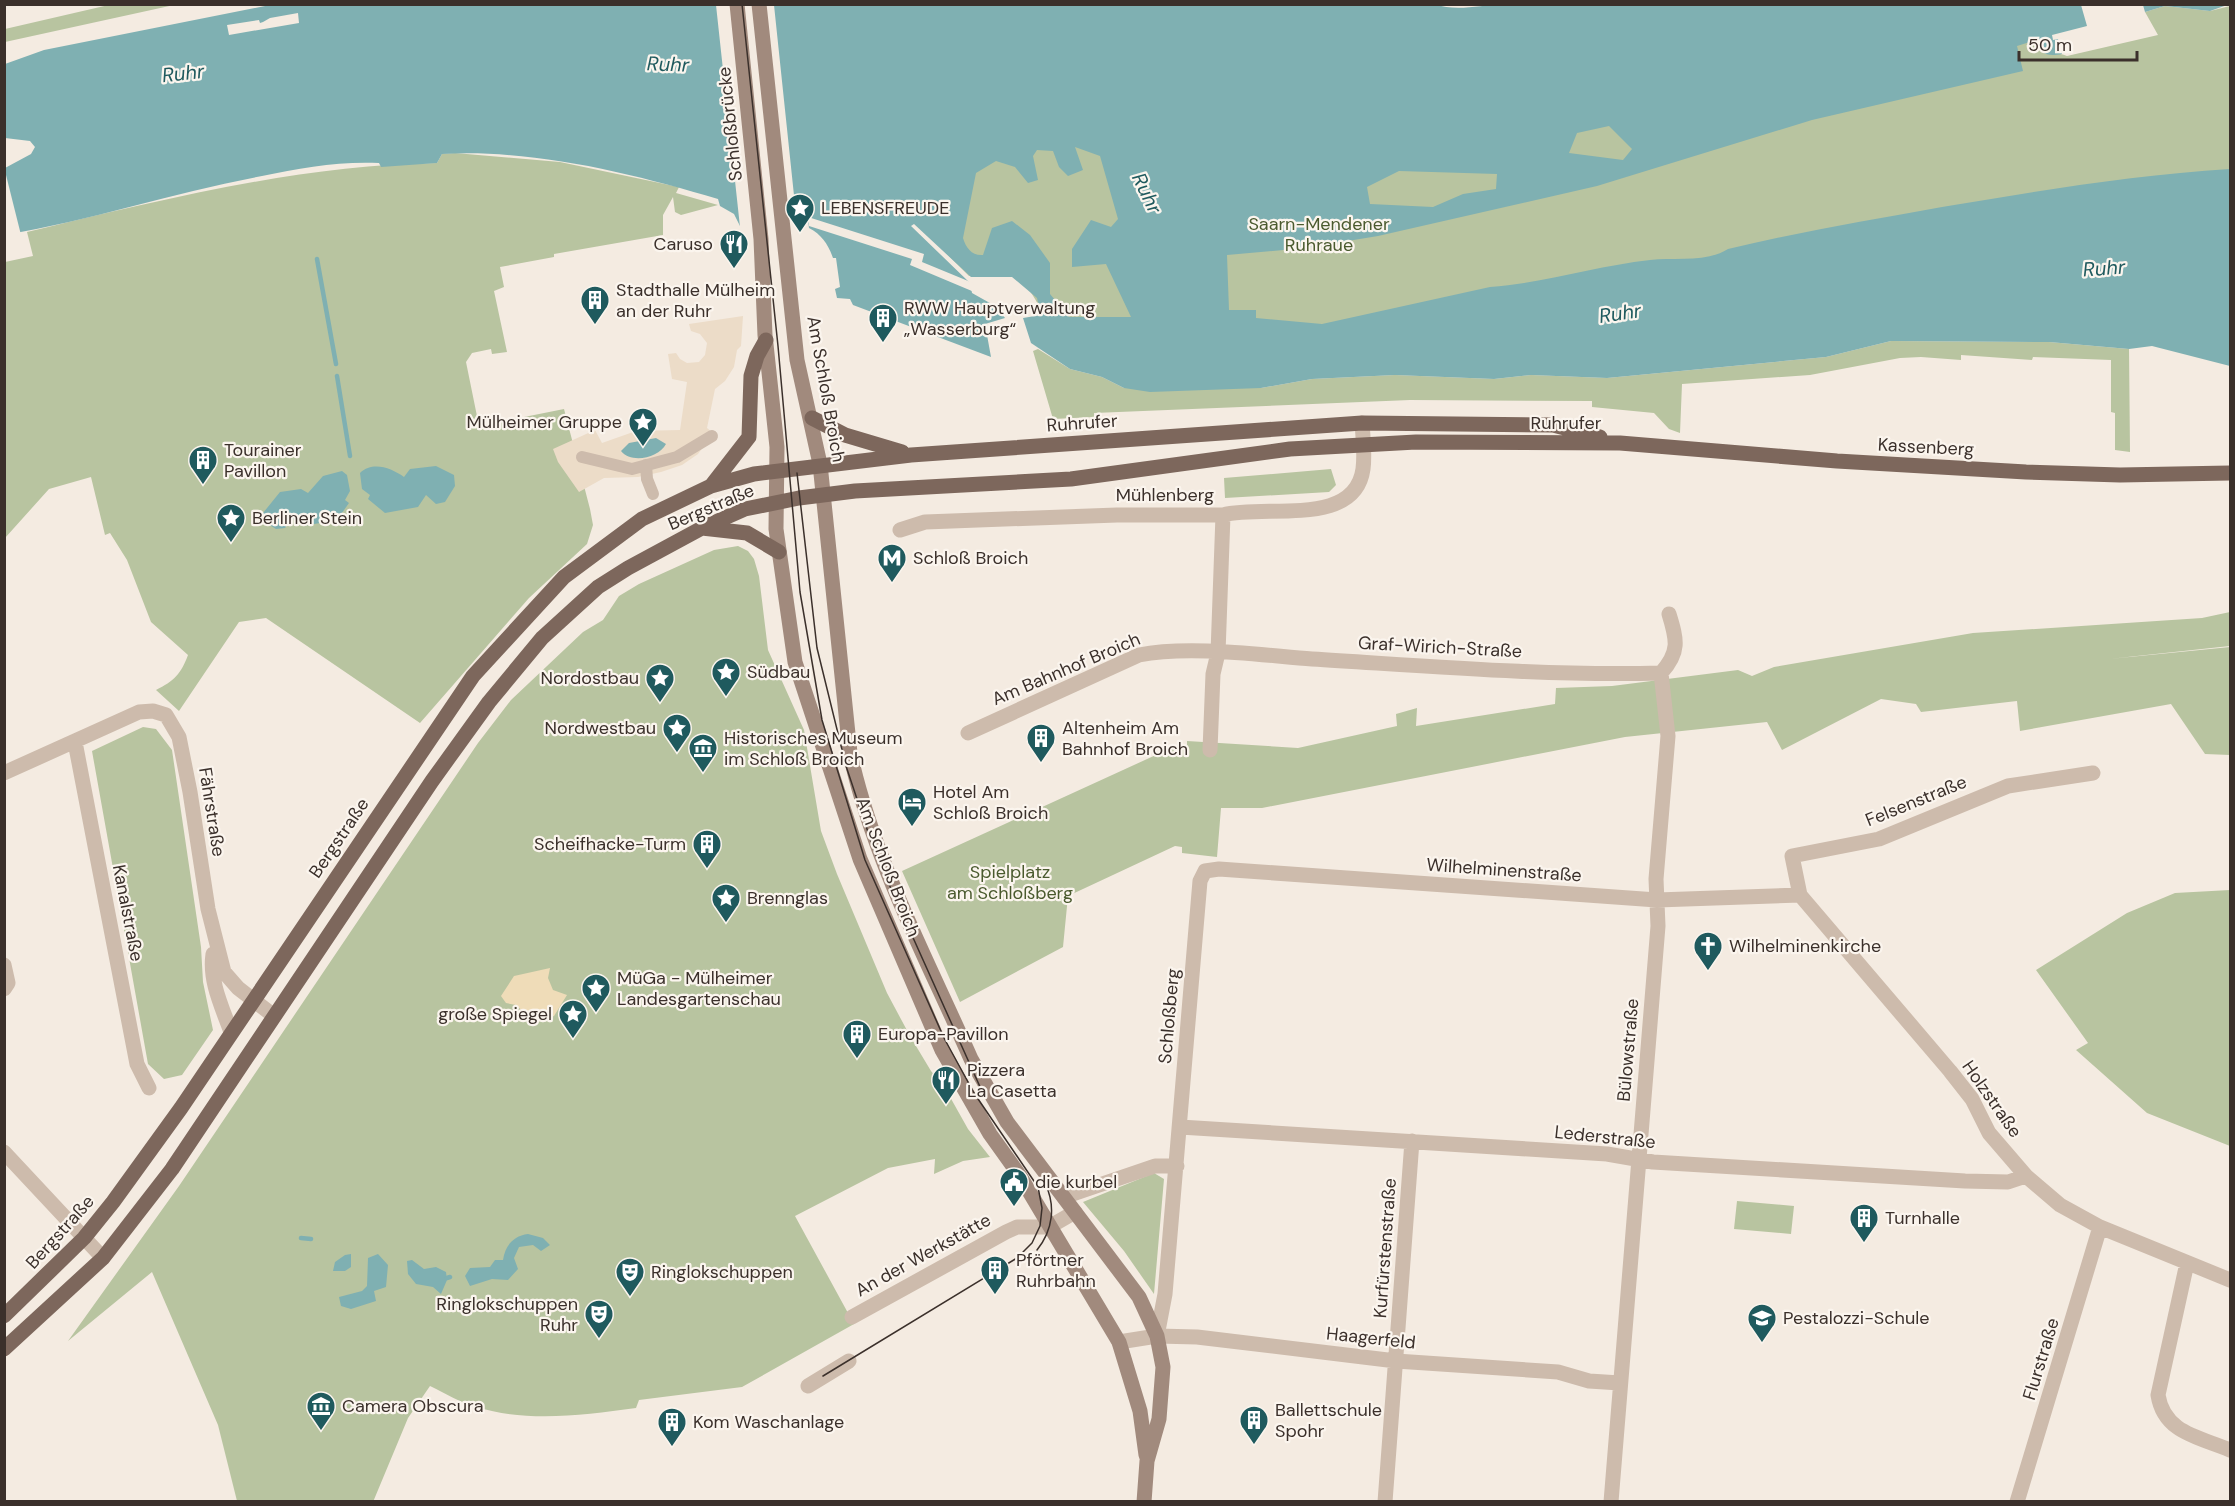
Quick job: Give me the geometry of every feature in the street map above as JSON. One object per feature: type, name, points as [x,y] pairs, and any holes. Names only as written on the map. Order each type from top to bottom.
[{"type":"main road","name":"Schloßbrücke","points":[[737,4],[761,239]]},
{"type":"main road","name":"Am Schloß Broich","points":[[759,4],[797,360],[812,418],[820,464],[850,753],[859,794],[879,849],[971,1059],[1007,1122],[1138,1297],[1157,1336],[1163,1366],[1159,1419],[1147,1461]]},
{"type":"main road","name":"Am Schloß Broich","points":[[761,239],[765,338],[777,470],[779,552],[795,662],[860,859],[942,1050],[990,1134],[1020,1176],[1119,1342],[1140,1411],[1147,1461]]},
{"type":"main road","points":[[711,486],[749,437],[751,376],[765,338]]},
{"type":"main road","points":[[812,418],[845,435],[911,455]]},
{"type":"main road","name":"Ruhrufer","points":[[777,470],[911,455],[1362,423],[1553,425],[1620,443]]},
{"type":"main road","name":"Ruhrufer","points":[[776,502],[824,494],[1071,479],[1290,449],[1416,442],[1620,443]]},
{"type":"main road","name":"Kassenberg","points":[[1620,443],[1837,461],[2026,472],[2120,475],[2230,472]]},
{"type":"main road","name":"Bergstraße","points":[[4,1316],[84,1238],[156,1142],[480,668],[564,577],[642,519],[711,486],[777,470]]},
{"type":"main road","name":"Bergstraße","points":[[4,1349],[103,1258],[172,1169],[432,781],[489,702],[542,638],[598,587],[628,568],[702,528],[746,509],[776,502]]},
{"type":"main road","points":[[702,528],[747,533],[779,552]]},
{"type":"main road","points":[[1144,1502],[1147,1461]]},
{"type":"street","name":"Mühlenberg","points":[[900,530],[925,522],[1117,514],[1223,515],[1237,511],[1325,508],[1342,502],[1352,495],[1360,481],[1364,468],[1362,423]]},
{"type":"street","points":[[582,457],[632,469],[677,458],[712,436]]},
{"type":"street","points":[[646,465],[647,479],[653,494]]},
{"type":"street","points":[[1210,750],[1213,674],[1218,653],[1223,515]]},
{"type":"street","points":[[1661,675],[1675,656],[1676,635],[1669,614]]},
{"type":"street","name":"Am Bahnhof Broich","points":[[968,733],[1139,655],[1153,652],[1218,653]]},
{"type":"street","name":"Graf-Wirich-Straße","points":[[1218,653],[1510,671],[1661,675]]},
{"type":"street","name":"Bülowstraße","points":[[1611,1502],[1658,926],[1656,879],[1668,729],[1661,675]]},
{"type":"street","name":"Fährstraße","points":[[75,742],[139,712],[153,711],[166,715],[179,737],[216,945],[224,972],[253,1000],[274,1016]]},
{"type":"street","points":[[4,772],[75,742]]},
{"type":"street","name":"Kanalstraße","points":[[75,742],[137,1065],[149,1088]]},
{"type":"street","name":"Felsenstraße","points":[[1800,895],[1792,856],[1879,839],[2008,786],[2094,773]]},
{"type":"street","name":"Wilhelminenstraße","points":[[1205,871],[1220,869],[1657,900],[1800,895]]},
{"type":"street","name":"Schloßberg","points":[[1157,1336],[1165,1294],[1200,881],[1205,871]]},
{"type":"street","name":"Holzstraße","points":[[1800,895],[1950,1071],[1972,1099],[1989,1133],[2026,1176],[2060,1205],[2100,1227],[2230,1280]]},
{"type":"street","name":"Fährstraße","points":[[216,945],[212,968],[231,1032]]},
{"type":"street","points":[[4,965],[8,983],[4,989]]},
{"type":"street","name":"Lederstraße","points":[[1180,1127],[1606,1154],[1638,1161],[1965,1181],[2008,1182],[2026,1176]]},
{"type":"street","name":"Kurfürstenstraße","points":[[1385,1502],[1412,1141]]},
{"type":"street","points":[[4,1152],[103,1258]]},
{"type":"street","points":[[1064,1197],[1155,1166],[1177,1166]]},
{"type":"street","points":[[1049,1227],[1075,1212]]},
{"type":"street","name":"An der Werkstätte","points":[[852,1317],[1006,1232],[1017,1227],[1049,1227]]},
{"type":"street","name":"Flurstraße","points":[[2018,1502],[2100,1227]]},
{"type":"street","points":[[2187,1263],[2158,1395],[2160,1408],[2167,1421],[2177,1428],[2230,1450]]},
{"type":"street","name":"Haagerfeld","points":[[1119,1342],[1157,1336],[1197,1337],[1396,1361],[1558,1372],[1589,1382],[1620,1383]]},
{"type":"street","points":[[808,1386],[849,1361]]},
{"type":"green space","points":[[113,4],[174,5],[5,42],[5,29]]},
{"type":"green space","name":"Saarn-Mendener Ruhraue","points":[[2165,6],[2210,11],[2230,6],[2230,272],[1312,360],[1042,315],[1028,288],[1016,278],[998,272],[969,276],[908,215],[919,145],[2033,41],[2046,52],[2067,56],[2158,35],[2145,12]]},
{"type":"green space","points":[[455,153],[560,162],[679,187],[676,193],[718,205],[681,215],[675,212],[673,197],[663,215],[663,235],[554,254],[554,257],[500,267],[504,287],[494,291],[507,352],[492,354],[491,349],[472,353],[466,362],[479,426],[564,409],[593,525],[587,544],[529,598],[420,723],[266,618],[239,622],[179,711],[156,690],[176,676],[188,655],[151,622],[127,560],[110,533],[105,535],[91,477],[49,489],[5,538],[5,262],[33,256],[27,232],[230,186],[333,170],[437,163],[442,154]]},
{"type":"green space","points":[[1891,341],[2049,342],[2129,349],[2130,452],[2115,450],[2115,413],[2111,412],[2111,360],[2033,357],[2032,360],[1961,355],[1961,360],[1900,358],[1810,375],[1682,384],[1680,433],[1669,429],[1654,413],[1592,407],[1592,401],[1410,400],[1094,413],[1094,417],[1053,419],[1033,351],[1038,349],[1070,369],[1102,377],[1124,388],[1261,388],[1312,379],[1395,375],[1494,379],[1531,375],[1607,378],[1826,357]]},
{"type":"green space","points":[[1331,469],[1336,485],[1329,492],[1225,498],[1224,478]]},
{"type":"green space","name":"MüGa - Mülheimer Landesgartenschau","points":[[738,546],[748,551],[754,559],[759,576],[768,650],[804,730],[821,831],[837,874],[887,993],[910,1036],[931,1071],[945,1088],[968,1129],[990,1157],[963,1161],[934,1174],[935,1159],[888,1168],[795,1216],[854,1324],[742,1387],[639,1400],[636,1408],[576,1415],[536,1416],[496,1412],[476,1407],[430,1386],[408,1418],[373,1502],[237,1501],[218,1425],[152,1272],[68,1341],[179,1186],[478,743],[511,700],[583,632],[603,620],[619,596],[639,584],[714,550]]},
{"type":"green space","name":"Spielplatz am Schloßberg","points":[[2230,612],[2230,646],[2109,659],[2230,647],[2230,755],[2205,754],[2171,704],[2020,731],[2017,701],[1921,712],[1916,704],[1881,699],[1782,750],[1767,722],[1625,737],[1262,808],[1221,808],[1217,857],[1182,853],[1182,847],[1175,846],[1068,896],[1063,947],[960,1002],[902,871],[1169,749],[1187,748],[1187,741],[1298,748],[1397,726],[1396,714],[1417,708],[1416,726],[1555,704],[1556,688],[1612,686],[1738,670],[1752,676],[1774,667],[1973,633],[2202,618]]},
{"type":"green space","points":[[143,727],[156,729],[172,750],[201,947],[203,982],[213,1030],[182,1075],[164,1079],[148,1064],[92,751]]},
{"type":"green space","points":[[2230,890],[2230,1146],[2147,1113],[2076,1050],[2088,1043],[2036,970],[2127,913],[2175,893]]},
{"type":"green space","points":[[1154,1173],[1164,1179],[1154,1294],[1124,1251],[1083,1202]]},
{"type":"green space","points":[[1737,1201],[1794,1206],[1791,1234],[1734,1229]]},
{"type":"sand","points":[[550,968],[548,978],[553,990],[567,995],[554,1016],[535,1023],[516,1005],[506,1003],[501,996],[514,976]]},
{"type":"shaded area","points":[[743,316],[741,346],[737,350],[734,367],[725,381],[715,389],[707,428],[713,433],[698,454],[682,465],[661,472],[638,477],[604,478],[579,492],[558,462],[553,449],[595,430],[602,443],[636,431],[680,430],[687,382],[672,379],[668,354],[676,353],[687,363],[699,362],[705,355],[707,343],[700,334],[691,331],[689,324]]},
{"type":"water","name":"Ruhr","points":[[1434,4],[1460,8],[1516,4],[1580,6],[1605,4],[2081,5],[2087,26],[2052,35],[2053,40],[2058,39],[2062,54],[2045,54],[2033,41],[2017,46],[2023,71],[1812,120],[1597,186],[1378,236],[1305,248],[1227,255],[1229,310],[1256,310],[1256,318],[1322,324],[1490,287],[1650,260],[1710,256],[1728,249],[1781,237],[1942,207],[2122,179],[2230,169],[2230,366],[2152,346],[2129,349],[2049,342],[1891,341],[1826,357],[1607,378],[1531,375],[1494,379],[1395,375],[1312,379],[1261,388],[1150,392],[1124,388],[1102,377],[1070,369],[1031,343],[1023,318],[1041,315],[1037,298],[1012,277],[971,277],[914,224],[911,226],[970,283],[972,293],[997,307],[1005,318],[985,324],[991,357],[853,305],[850,299],[837,298],[835,289],[840,287],[836,258],[833,258],[821,237],[809,228],[808,220],[740,226],[734,214],[720,206],[718,199],[617,172],[512,155],[442,154],[437,163],[381,167],[379,163],[350,163],[305,168],[198,190],[69,222],[5,235],[5,168],[31,154],[35,147],[30,141],[5,138],[5,64],[44,50],[270,5]],"holes":[[[1609,126],[1632,149],[1623,160],[1569,153],[1577,133]],[[1075,147],[1100,156],[1118,219],[1111,227],[1091,220],[1072,249],[1072,267],[1106,264],[1131,317],[1069,317],[1050,294],[1050,263],[1030,235],[1012,221],[992,228],[983,255],[970,251],[963,238],[976,173],[996,161],[1015,167],[1028,183],[1038,180],[1033,156],[1037,150],[1053,151],[1059,167],[1068,176],[1083,170]],[[1399,171],[1497,174],[1496,189],[1463,194],[1433,207],[1370,204],[1367,187]]]},
{"type":"water","points":[[2230,4],[2210,11],[2165,6],[2145,12],[2143,5]]},
{"type":"water","name":"Mülheimer Gruppe","points":[[656,438],[666,444],[651,456],[631,457],[621,451],[629,443]]},
{"type":"water","points":[[436,466],[454,475],[455,486],[445,502],[436,504],[426,495],[418,507],[385,513],[368,499],[370,495],[362,489],[360,473],[371,467],[382,467],[404,477],[410,469]]},
{"type":"water","points":[[342,471],[347,475],[350,491],[345,500],[349,503],[337,520],[303,526],[292,518],[285,528],[276,529],[265,522],[263,513],[280,492],[301,489],[308,493],[323,476]]},
{"type":"water","points":[[528,1234],[543,1238],[550,1245],[541,1251],[533,1245],[519,1247],[514,1258],[518,1269],[508,1280],[492,1279],[470,1286],[465,1276],[470,1268],[490,1267],[495,1260],[503,1260],[511,1242]]},
{"type":"water","points":[[351,1254],[351,1267],[345,1271],[333,1271],[335,1262]]},
{"type":"water","points":[[378,1254],[388,1265],[386,1287],[374,1291],[376,1301],[351,1309],[341,1306],[339,1297],[362,1291],[367,1286],[368,1258]]},
{"type":"water","points":[[412,1260],[424,1269],[436,1267],[446,1272],[447,1280],[441,1294],[433,1287],[416,1284],[408,1274],[407,1261]]},
{"type":"pier","points":[[716,5],[774,5],[797,224],[738,228],[740,227]]},
{"type":"pier","points":[[298,13],[299,23],[229,35],[227,25],[259,20],[260,23],[270,18]]},
{"type":"pier","points":[[4,167],[21,235],[4,238]]},
{"type":"pier","points":[[808,217],[924,254],[922,262],[973,283],[974,291],[979,294],[910,265],[912,259],[809,226]]},
{"type":"waterway","points":[[317,259],[336,364]]},
{"type":"waterway","points":[[337,376],[350,456]]},
{"type":"waterway","points":[[301,1238],[311,1239]]},
{"type":"tram line","points":[[742,4],[778,346],[800,592],[822,720],[865,860],[944,1038],[974,1093],[1038,1187],[1042,1208],[1040,1226],[1032,1243],[1017,1258],[823,1376]]},
{"type":"tram line","points":[[797,473],[817,648],[846,766],[875,853],[981,1089]]},
{"type":"tram line","points":[[1037,1250],[1047,1234],[1051,1218],[1051,1200],[1045,1183]]},
{"type":"place","name":"LEBENSFREUDE","points":[[800,234]]},
{"type":"place","name":"Caruso","points":[[734,270]]},
{"type":"place","name":"Stadthalle Mülheim an der Ruhr","points":[[595,326]]},
{"type":"place","name":"RWW Hauptverwaltung „Wasserburg“","points":[[883,344]]},
{"type":"place","name":"Mülheimer Gruppe","points":[[643,448]]},
{"type":"place","name":"Tourainer Pavillon","points":[[203,486]]},
{"type":"place","name":"Berliner Stein","points":[[231,544]]},
{"type":"place","name":"Schloß Broich","points":[[892,584]]},
{"type":"place","name":"Südbau","points":[[726,698]]},
{"type":"place","name":"Nordostbau","points":[[660,704]]},
{"type":"place","name":"Nordwestbau","points":[[677,754]]},
{"type":"place","name":"Altenheim Am Bahnhof Broich","points":[[1041,764]]},
{"type":"place","name":"Historisches Museum im Schloß Broich","points":[[703,774]]},
{"type":"place","name":"Hotel Am Schloß Broich","points":[[912,828]]},
{"type":"place","name":"Scheifhacke-Turm","points":[[707,870]]},
{"type":"place","name":"Brennglas","points":[[726,924]]},
{"type":"place","name":"Wilhelminenkirche","points":[[1708,972]]},
{"type":"place","name":"MüGa - Mülheimer Landesgartenschau","points":[[596,1014]]},
{"type":"place","name":"große Spiegel","points":[[573,1040]]},
{"type":"place","name":"Europa-Pavillon","points":[[857,1060]]},
{"type":"place","name":"Pizzera La Casetta","points":[[946,1106]]},
{"type":"place","name":"die kurbel","points":[[1014,1208]]},
{"type":"place","name":"Turnhalle","points":[[1864,1244]]},
{"type":"place","name":"Pförtner Ruhrbahn","points":[[995,1296]]},
{"type":"place","name":"Ringlokschuppen","points":[[630,1298]]},
{"type":"place","name":"Ringlokschuppen Ruhr","points":[[599,1340]]},
{"type":"place","name":"Pestalozzi-Schule","points":[[1762,1344]]},
{"type":"place","name":"Camera Obscura","points":[[321,1432]]},
{"type":"place","name":"Ballettschule Spohr","points":[[1254,1446]]},
{"type":"place","name":"Kom Waschanlage","points":[[672,1448]]}]
